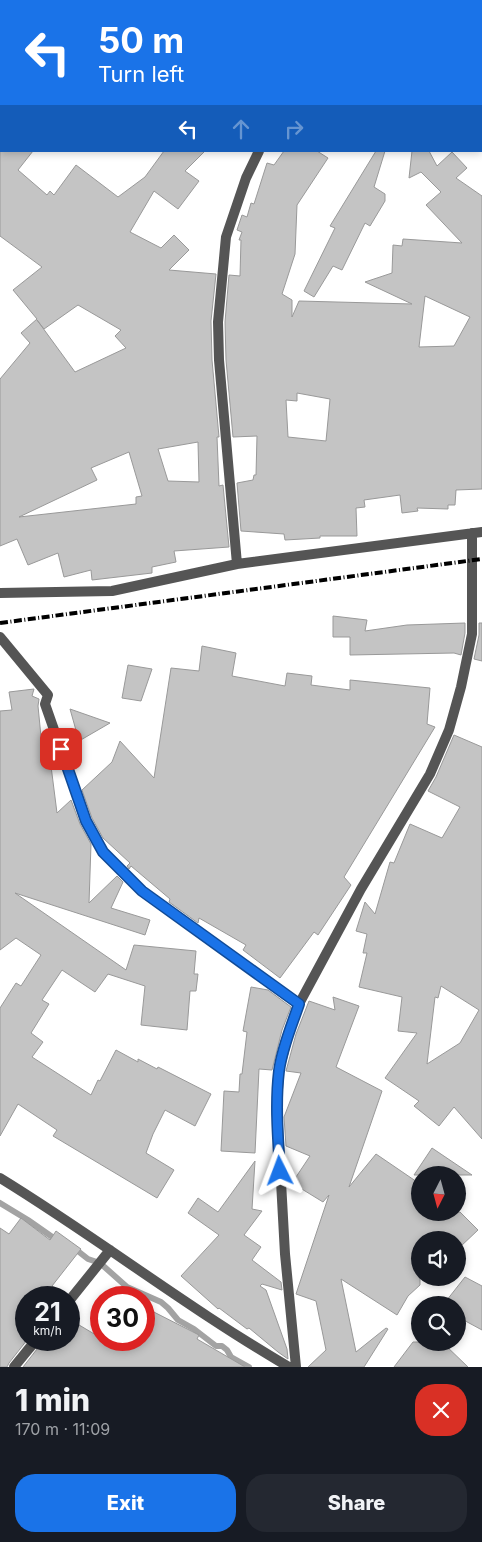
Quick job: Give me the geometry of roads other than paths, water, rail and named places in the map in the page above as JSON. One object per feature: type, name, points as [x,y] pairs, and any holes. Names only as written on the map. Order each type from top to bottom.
[{"type":"street","points":[[237,564],[219,360],[218,322],[226,237],[246,178],[259,152]]},
{"type":"street","points":[[0,593],[112,591],[237,564],[477,532],[472,634],[449,730],[430,774],[360,889],[299,1004],[279,1070],[277,1109],[285,1254],[296,1367]]},
{"type":"street","points":[[0,637],[48,695],[46,704],[86,821],[103,852],[142,891],[299,1004]]},
{"type":"street","points":[[0,1178],[36,1200],[243,1341],[289,1367]]},
{"type":"street","points":[[80,1287],[110,1250]]},
{"type":"street","points":[[14,1367],[27,1351]]},
{"type":"waterway","points":[[0,1203],[58,1241]]},
{"type":"waterway","points":[[74,1248],[88,1259],[100,1263],[127,1287],[161,1302],[178,1320],[194,1329],[216,1346],[222,1346],[231,1357],[249,1367]]},
{"type":"railway","points":[[0,623],[482,559]]}]
